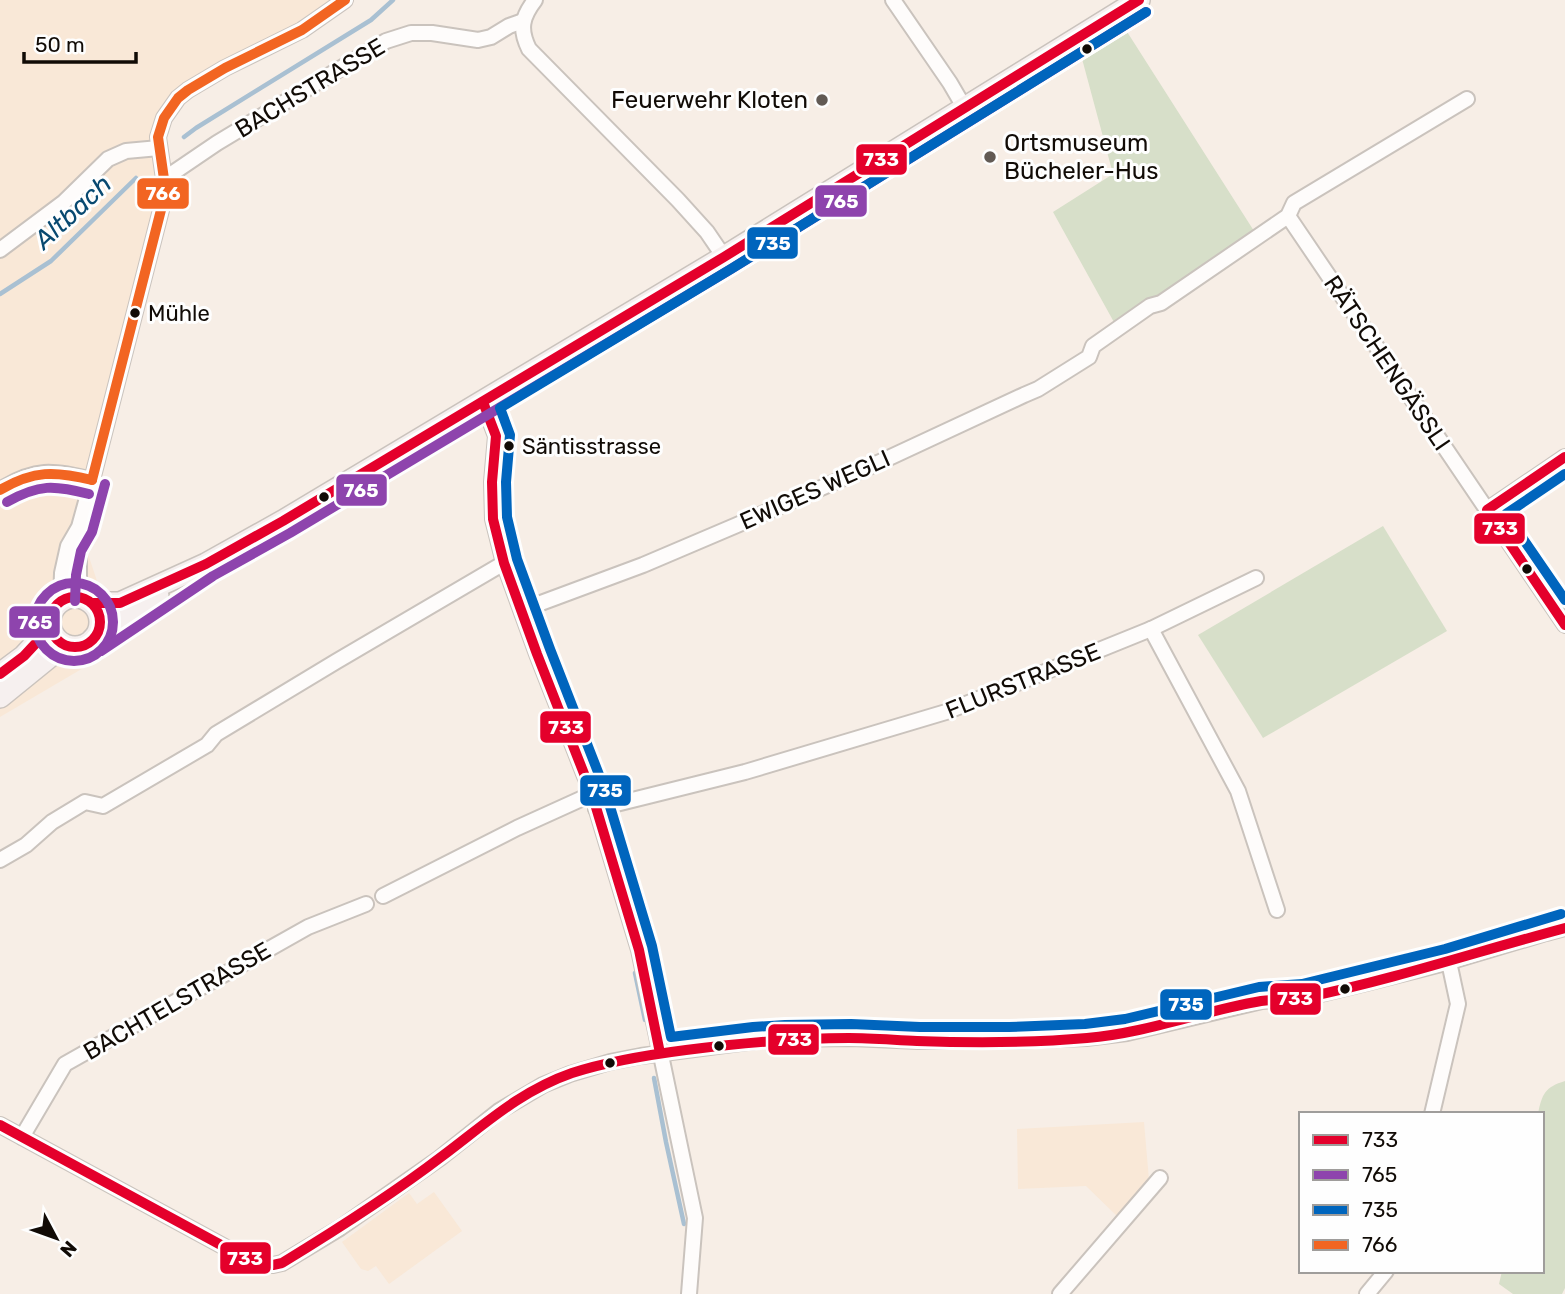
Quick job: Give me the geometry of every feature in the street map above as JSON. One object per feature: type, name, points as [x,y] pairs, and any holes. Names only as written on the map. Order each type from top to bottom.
[{"type":"main road","points":[[206,564],[120,603],[77,600],[55,606],[51,613],[50,628],[57,640],[64,645],[76,648],[88,643],[206,564],[283,521],[723,257],[1139,0]]},
{"type":"main road","points":[[77,600],[96,608],[100,621],[93,639]]},
{"type":"main road","points":[[0,674],[24,656],[50,628]]},
{"type":"main road","points":[[0,696],[64,645]]},
{"type":"street","points":[[77,600],[79,527],[162,206],[164,179],[158,137],[164,118],[178,98],[188,90],[225,68],[302,30],[345,0]]},
{"type":"street","points":[[535,0],[523,21],[524,40],[529,49],[678,200],[707,232],[723,257]]},
{"type":"street","points":[[893,0],[964,107]]},
{"type":"street","name":"BACHSTRASSE","points":[[164,179],[217,143],[386,41],[411,33],[432,33],[478,40],[491,37],[523,21]]},
{"type":"street","points":[[1288,216],[1294,203],[1467,99]]},
{"type":"street","points":[[0,250],[64,202],[108,159],[126,151],[159,148]]},
{"type":"street","name":"EWIGES WEGLI","points":[[522,610],[643,565],[783,505],[1038,389],[1089,357],[1093,346],[1150,306],[1161,303],[1288,216]]},
{"type":"street","name":"RÄTSCHENGÄSSLI","points":[[1288,216],[1565,625]]},
{"type":"street","points":[[483,401],[496,436],[492,482],[493,519],[504,563],[592,794],[639,950],[695,1218],[690,1294]]},
{"type":"street","points":[[1487,510],[1565,457]]},
{"type":"street","points":[[0,490],[24,477],[45,472],[61,472],[92,480]]},
{"type":"street","points":[[0,860],[26,845],[52,822],[85,802],[103,806],[207,745],[216,734],[315,674],[504,563]]},
{"type":"street","name":"FLURSTRASSE","points":[[596,810],[745,772],[946,712],[1151,629],[1256,578]]},
{"type":"street","points":[[1151,629],[1238,791],[1277,910]]},
{"type":"street","points":[[383,896],[517,828],[592,794]]},
{"type":"street","name":"BACHTELSTRASSE","points":[[22,1136],[65,1064],[308,928],[366,904]]},
{"type":"street","points":[[0,1125],[256,1264],[273,1265],[291,1258],[340,1228],[440,1158],[499,1111],[543,1085],[610,1062],[660,1053],[786,1039],[1009,1041],[1086,1038],[1127,1033],[1262,1001],[1304,998],[1449,962],[1565,928]]},
{"type":"street","points":[[1432,1112],[1458,1004],[1449,962]]},
{"type":"street","points":[[1060,1294],[1160,1178]]},
{"type":"street","points":[[1367,1294],[1384,1273]]},
{"type":"shaded area","points":[[0,0],[345,0],[225,68],[164,118],[164,179],[79,527],[119,647],[0,717]]},
{"type":"shaded area","points":[[1144,1122],[1149,1180],[1117,1216],[1086,1186],[1018,1189],[1017,1129]]},
{"type":"shaded area","points":[[434,1192],[462,1231],[389,1284],[376,1266],[368,1271],[361,1269],[342,1242],[409,1193],[417,1204]]},
{"type":"green space","points":[[1124,27],[1254,231],[1115,324],[1053,212],[1113,174],[1081,55]]},
{"type":"green space","points":[[1383,526],[1447,631],[1263,738],[1198,635]]},
{"type":"green space","points":[[1565,1081],[1565,1288],[1562,1294],[1513,1294],[1499,1284],[1502,1273],[1544,1273],[1544,1112],[1538,1112],[1546,1092]]},
{"type":"waterway","name":"Altbach","points":[[184,137],[371,20],[393,0]]},
{"type":"waterway","name":"Altbach","points":[[0,294],[51,261],[136,178]]},
{"type":"waterway","points":[[635,973],[645,1020]]},
{"type":"waterway","points":[[654,1078],[684,1224]]},
{"type":"transit line","name":"766","points":[[92,480],[162,206],[164,179],[158,137],[164,118],[178,98],[188,90],[225,68],[302,30],[345,0]]},
{"type":"transit line","name":"733","points":[[92,603],[120,603],[206,564],[283,521],[724,257],[1139,0]]},
{"type":"transit line","name":"765","points":[[101,651],[213,576],[290,533],[731,269],[1146,12]]},
{"type":"transit line","name":"735","points":[[1146,12],[731,269],[500,408],[510,435],[506,482],[507,517],[517,559],[605,790],[652,946],[671,1037],[785,1025],[1009,1027],[1085,1024],[1125,1019],[1259,987],[1302,984],[1445,949],[1561,914]]},
{"type":"transit line","name":"733","points":[[483,402],[496,436],[492,482],[493,519],[504,563],[592,794],[639,950],[660,1053]]},
{"type":"transit line","name":"733","points":[[1565,457],[1487,510],[1565,625]]},
{"type":"transit line","name":"766","points":[[0,490],[12,483],[45,474],[92,480]]},
{"type":"transit line","name":"735","points":[[1565,474],[1506,514],[1565,600]]},
{"type":"transit line","name":"765","points":[[75,601],[76,575],[81,551],[92,532],[105,484]]},
{"type":"transit line","name":"765","points":[[7,502],[28,492],[47,488],[89,494]]},
{"type":"transit line","name":"765","points":[[74,583],[89,586],[102,594],[110,607],[113,622],[110,637],[102,650],[89,658],[74,661],[59,658],[46,650],[38,637],[35,622],[38,607],[46,594],[59,586],[74,583]]},
{"type":"transit line","name":"733","points":[[75,597],[93,604],[100,622],[93,640],[75,647],[57,640],[50,622],[57,604],[75,597]]},
{"type":"transit line","name":"733","points":[[0,674],[24,656],[50,628]]},
{"type":"transit line","name":"733","points":[[0,1125],[256,1264],[273,1265],[282,1263],[383,1199],[519,1099],[553,1080],[600,1065],[671,1052],[787,1040],[849,1038],[1002,1042],[1066,1040],[1109,1035],[1239,1005],[1302,998],[1340,990],[1565,928]]},
{"type":"place","name":"Feuerwehr Kloten","points":[[822,100]]},
{"type":"place","name":"Ortsmuseum Bücheler-Hus","points":[[990,157]]},
{"type":"place","name":"Mühle","points":[[135,313]]},
{"type":"place","name":"Säntisstrasse","points":[[509,446]]}]
